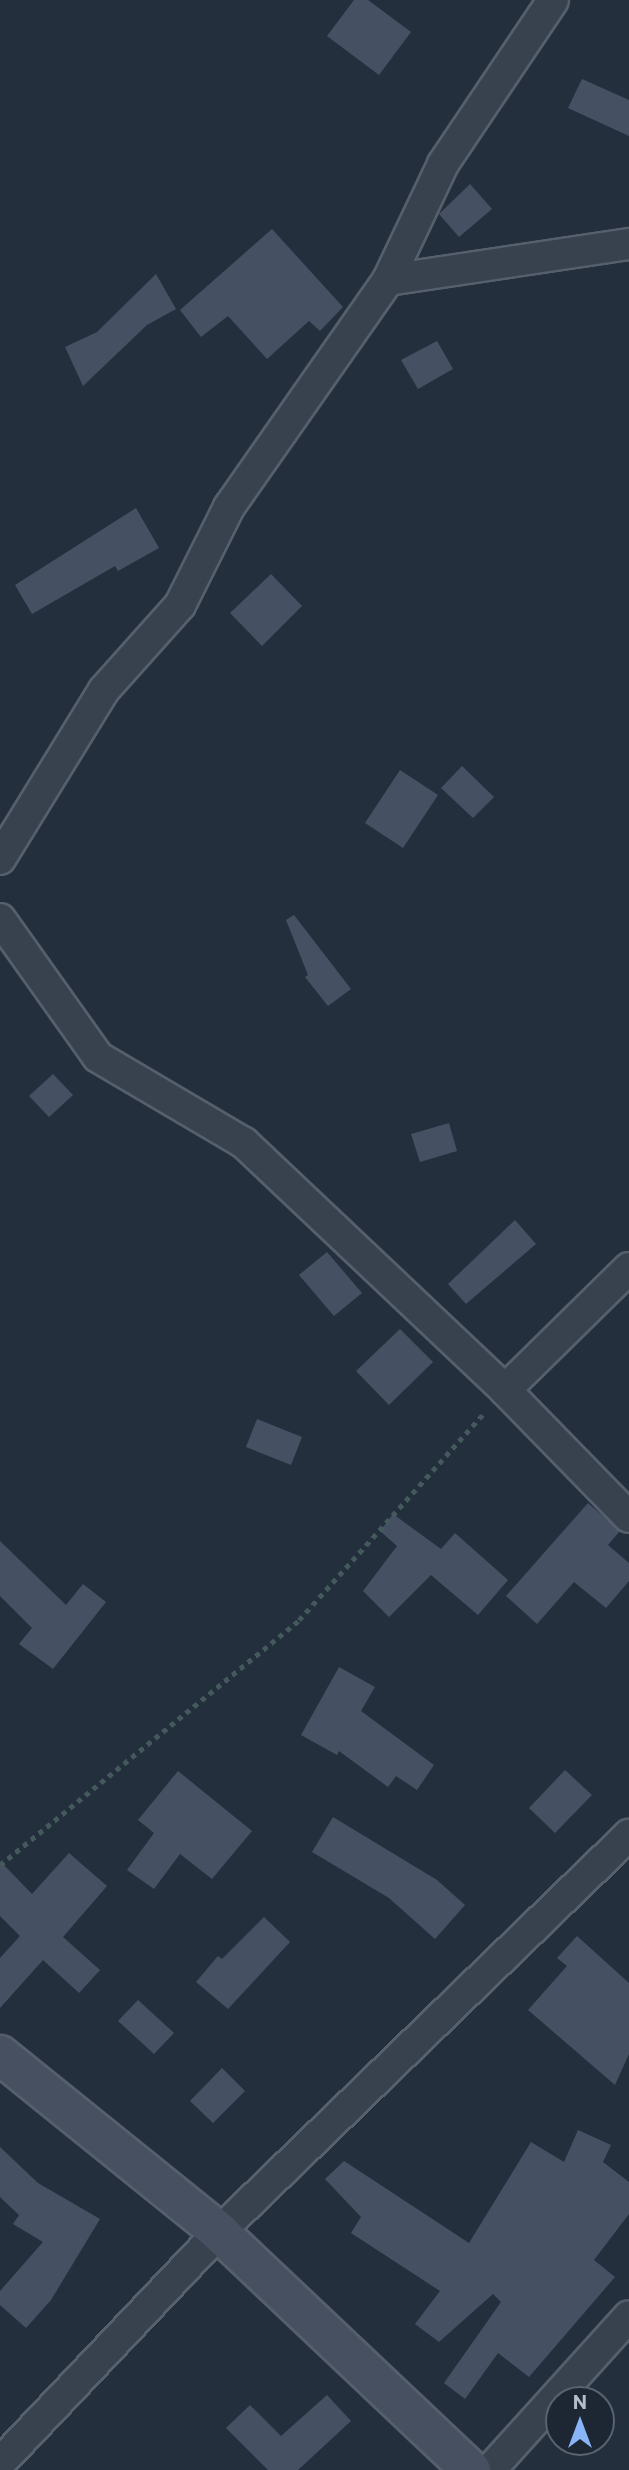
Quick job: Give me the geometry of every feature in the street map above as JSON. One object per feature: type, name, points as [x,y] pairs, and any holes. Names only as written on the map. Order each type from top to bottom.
[{"type":"main road","points":[[0,2055],[219,2232],[471,2470]]},
{"type":"street","points":[[0,859],[104,690],[180,605],[229,508],[388,279],[443,164],[553,0]]},
{"type":"street","points":[[388,279],[629,244]]},
{"type":"street","points":[[0,919],[19,951],[99,1057],[244,1143],[505,1390],[629,1517]]},
{"type":"street","points":[[505,1390],[629,1268]]},
{"type":"street","points":[[0,2463],[219,2232],[629,1836]]},
{"type":"street","points":[[490,2470],[629,2316]]},
{"type":"path","points":[[0,1865],[299,1620],[505,1390]]},
{"type":"building","points":[[354,0],[368,0],[411,32],[379,75],[327,36]]},
{"type":"building","points":[[582,79],[629,100],[629,136],[568,108]]},
{"type":"building","points":[[470,184],[492,209],[459,237],[439,214]]},
{"type":"building","points":[[272,229],[343,307],[320,331],[309,321],[267,359],[228,316],[201,337],[180,310]]},
{"type":"building","points":[[156,274],[176,309],[147,325],[83,386],[65,347],[97,332]]},
{"type":"building","points":[[437,341],[453,369],[418,389],[401,360]]},
{"type":"building","points":[[136,508],[159,548],[118,571],[115,566],[32,614],[15,585]]},
{"type":"building","points":[[271,574],[302,606],[262,646],[230,613]]},
{"type":"building","points":[[462,766],[494,797],[473,818],[441,788]]},
{"type":"building","points":[[400,770],[438,795],[403,848],[365,823]]},
{"type":"building","points":[[294,915],[351,989],[328,1006],[305,977],[308,975],[286,920]]},
{"type":"building","points":[[53,1074],[73,1095],[49,1117],[29,1096]]},
{"type":"building","points":[[449,1123],[457,1151],[420,1162],[411,1134]]},
{"type":"building","points":[[515,1220],[536,1244],[466,1304],[448,1284]]},
{"type":"building","points":[[327,1252],[362,1293],[334,1316],[299,1275]]},
{"type":"building","points":[[400,1329],[433,1362],[389,1405],[356,1371]]},
{"type":"building","points":[[257,1419],[302,1437],[291,1465],[246,1447]]},
{"type":"building","points":[[588,1503],[620,1531],[608,1545],[629,1563],[629,1581],[606,1608],[574,1582],[537,1624],[506,1596]]},
{"type":"building","points":[[393,1514],[441,1549],[455,1533],[508,1580],[478,1615],[431,1575],[389,1617],[363,1591],[397,1546],[380,1531]]},
{"type":"building","points":[[0,1541],[66,1605],[83,1584],[106,1602],[53,1669],[19,1644],[32,1628],[0,1596]]},
{"type":"building","points":[[339,1667],[375,1687],[361,1711],[434,1765],[417,1790],[396,1776],[388,1787],[339,1751],[337,1755],[301,1735]]},
{"type":"building","points":[[565,1770],[592,1795],[555,1833],[529,1808]]},
{"type":"building","points":[[178,1771],[252,1831],[212,1879],[180,1854],[154,1889],[127,1870],[154,1833],[138,1820]]},
{"type":"building","points":[[333,1817],[437,1880],[465,1905],[435,1939],[389,1898],[312,1852]]},
{"type":"building","points":[[69,1853],[107,1886],[63,1937],[100,1970],[79,1993],[43,1960],[0,2008],[0,1958],[20,1936],[0,1916],[0,1861],[32,1894]]},
{"type":"building","points":[[264,1917],[290,1942],[228,2009],[196,1982],[218,1956],[222,1959]]},
{"type":"building","points":[[577,1936],[629,1983],[629,2054],[615,2085],[528,2010],[567,1966],[557,1958]]},
{"type":"building","points":[[138,2000],[174,2033],[154,2054],[118,2021]]},
{"type":"building","points":[[222,2068],[245,2091],[213,2123],[190,2101]]},
{"type":"building","points":[[578,2130],[611,2145],[603,2162],[629,2182],[629,2214],[594,2260],[615,2277],[529,2377],[498,2353],[465,2399],[444,2383],[501,2302],[493,2294],[439,2342],[415,2324],[440,2291],[351,2233],[361,2217],[325,2179],[344,2161],[469,2243],[531,2142],[564,2162]]},
{"type":"building","points":[[0,2147],[38,2183],[100,2219],[51,2300],[26,2328],[0,2305],[0,2291],[43,2242],[13,2224],[19,2215],[0,2197]]},
{"type":"building","points":[[327,2395],[351,2421],[298,2470],[268,2470],[226,2428],[250,2405],[281,2436]]}]
